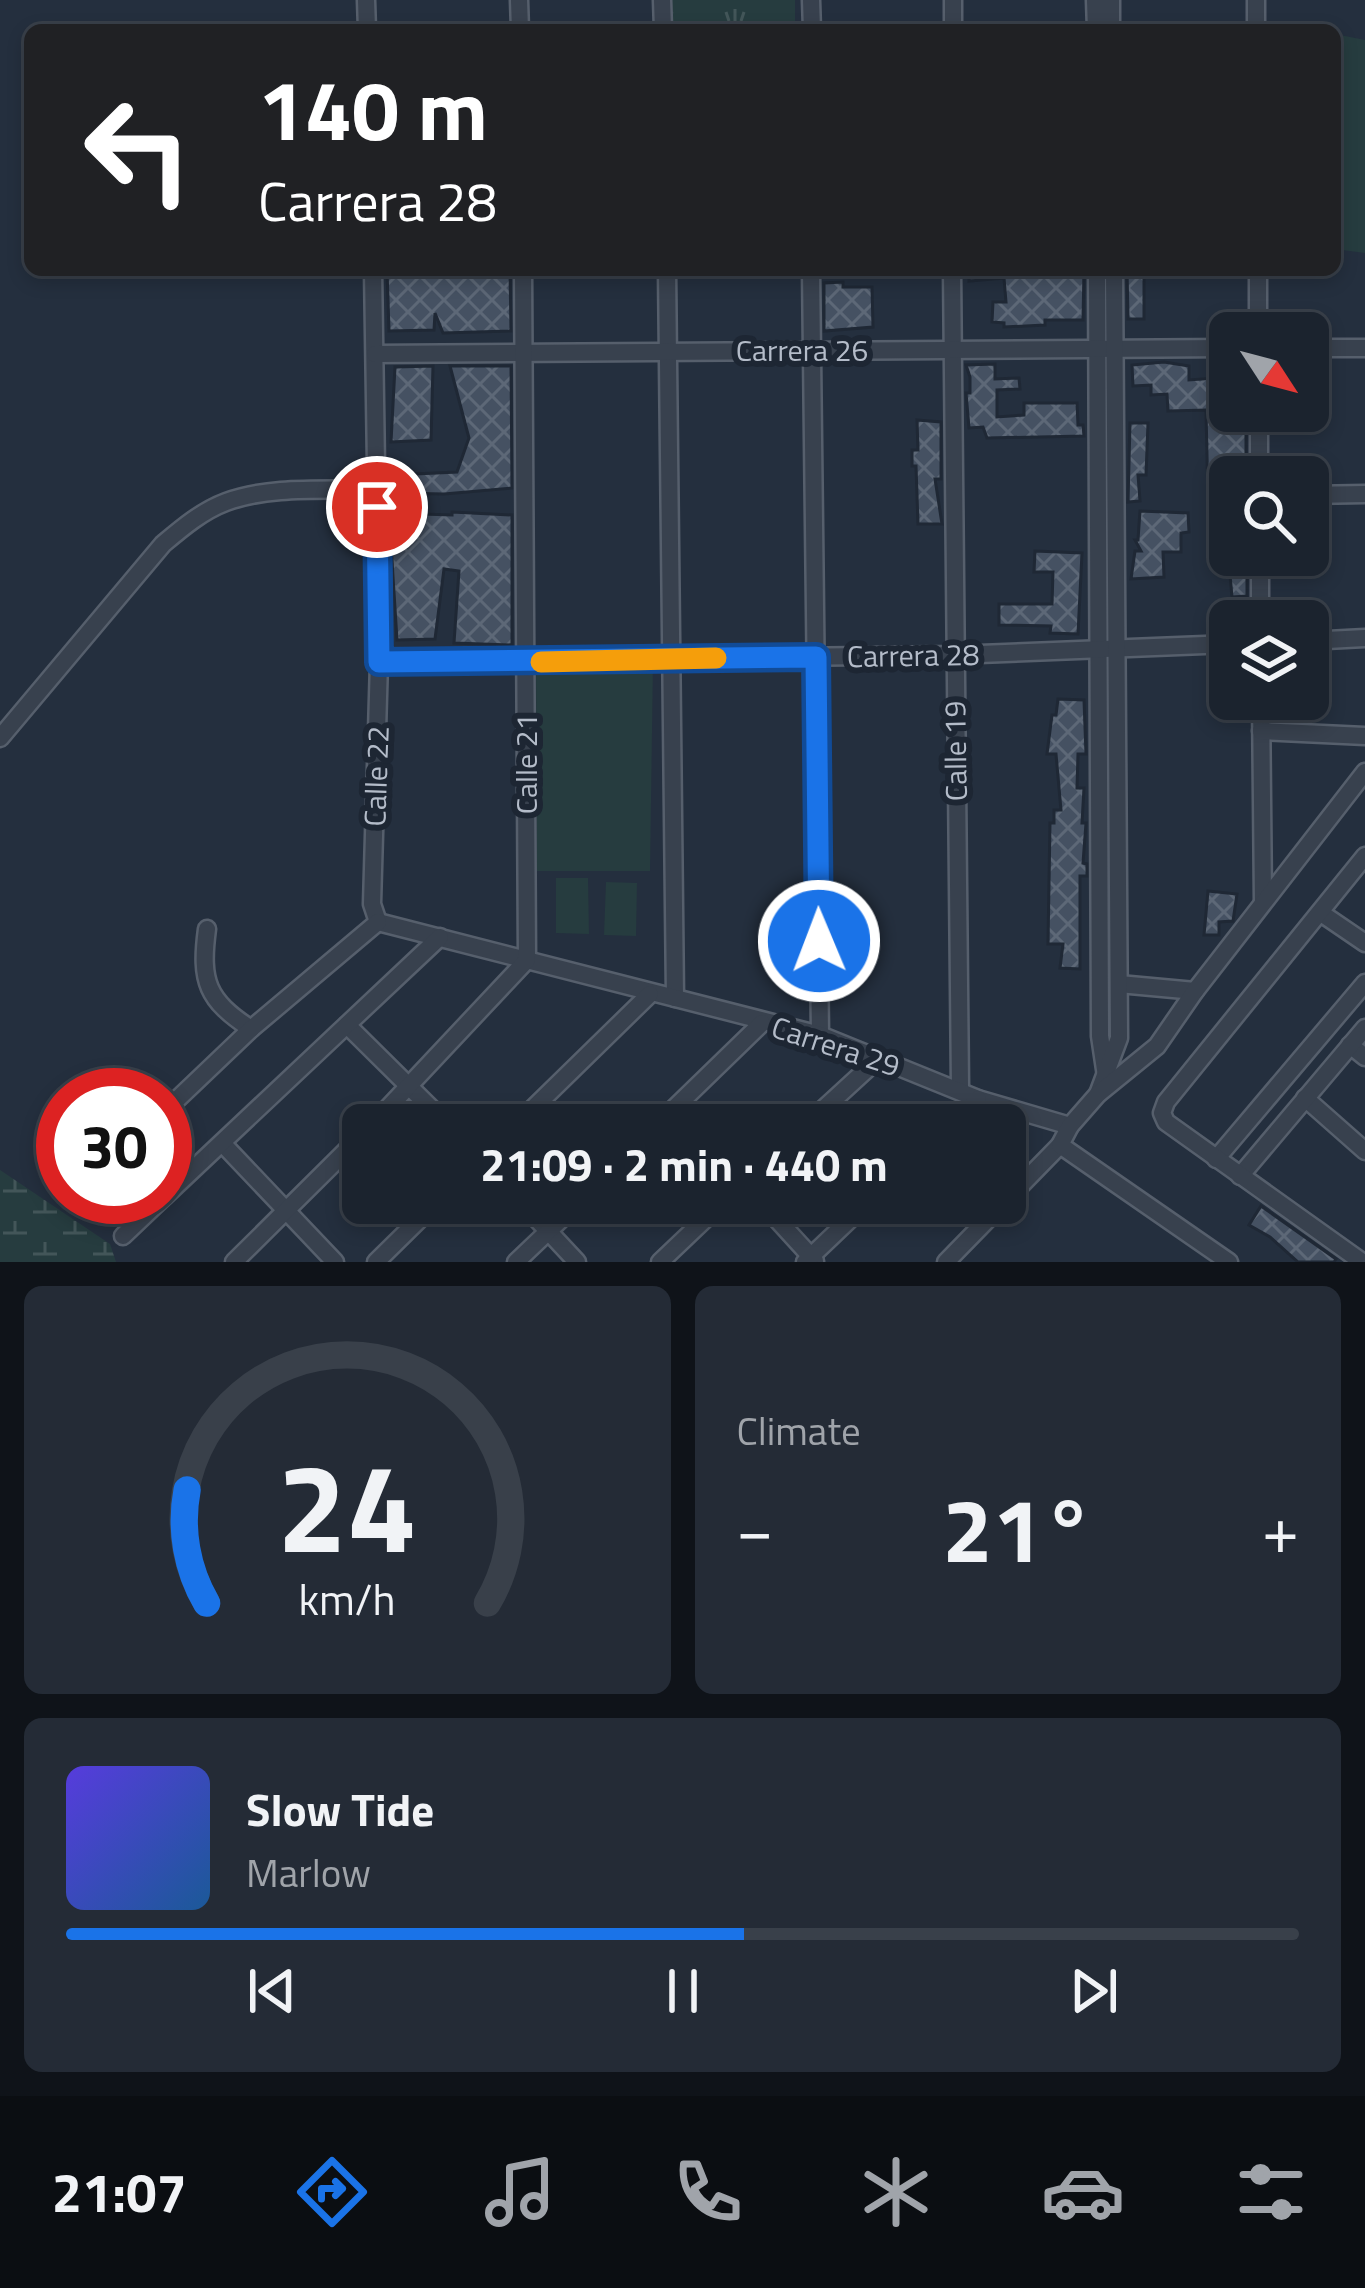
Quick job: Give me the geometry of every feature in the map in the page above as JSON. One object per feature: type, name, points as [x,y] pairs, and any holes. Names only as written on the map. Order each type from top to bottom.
[{"type":"street","name":"Calle 22","points":[[373,276],[379,662],[372,904],[378,922]]},
{"type":"street","name":"Calle 21","points":[[523,276],[527,960]]},
{"type":"street","points":[[668,276],[675,998]]},
{"type":"street","points":[[811,276],[820,1035]]},
{"type":"street","name":"Calle 19","points":[[952,276],[960,1088]]},
{"type":"street","points":[[1098,276],[1107,346],[1119,984],[1119,1038],[1102,1085]]},
{"type":"street","points":[[1102,1085],[1097,651],[1113,276]]},
{"type":"street","points":[[1258,276],[1258,312]]},
{"type":"street","name":"Carrera 26","points":[[375,353],[1209,348]]},
{"type":"street","points":[[1329,348],[1365,348]]},
{"type":"street","points":[[0,738],[149,559],[194,520],[224,502],[257,494],[377,489]]},
{"type":"street","points":[[1329,495],[1365,494]]},
{"type":"street","points":[[1329,640],[1365,638]]},
{"type":"street","name":"Carrera 28","points":[[379,662],[954,655],[1209,645]]},
{"type":"street","points":[[1261,720],[1262,903]]},
{"type":"street","points":[[1261,731],[1365,736]]},
{"type":"street","points":[[946,1262],[1060,1145],[1102,1085],[1156,1046],[1365,772]]},
{"type":"street","points":[[1357,1255],[1240,1177],[1166,1122],[1162,1113],[1166,1102],[1321,913],[1359,878],[1365,856]]},
{"type":"street","points":[[1321,913],[1365,943]]},
{"type":"street","points":[[192,1086],[250,1029],[336,962],[378,922]]},
{"type":"street","name":"Carrera 29","points":[[378,922],[820,1035],[978,1099],[1070,1126]]},
{"type":"street","points":[[207,929],[206,986],[214,1001],[250,1029]]},
{"type":"street","points":[[192,1171],[440,937]]},
{"type":"street","points":[[392,1104],[527,960]]},
{"type":"street","points":[[1216,1159],[1365,982]]},
{"type":"street","points":[[1119,984],[1195,991]]},
{"type":"street","points":[[537,1104],[650,994]]},
{"type":"street","points":[[678,1104],[762,1023]]},
{"type":"street","points":[[347,1025],[428,1104]]},
{"type":"street","points":[[1240,1177],[1365,1028]]},
{"type":"street","points":[[1350,1045],[1365,1057]]},
{"type":"street","points":[[829,1104],[879,1058]]},
{"type":"street","points":[[1305,1098],[1365,1151]]},
{"type":"street","points":[[973,1104],[978,1099]]},
{"type":"street","points":[[222,1143],[335,1262]]},
{"type":"street","points":[[1060,1145],[1229,1262]]},
{"type":"street","points":[[235,1262],[342,1155]]},
{"type":"street","points":[[123,1236],[136,1224]]},
{"type":"street","points":[[376,1262],[415,1224]]},
{"type":"street","points":[[541,1224],[577,1262]]},
{"type":"street","points":[[516,1262],[556,1224]]},
{"type":"street","points":[[660,1262],[700,1224]]},
{"type":"street","points":[[780,1224],[810,1260],[846,1224]]},
{"type":"green space","points":[[672,0],[795,0],[795,24],[673,24]]},
{"type":"green space","points":[[1341,35],[1365,40],[1365,253],[1341,250]]},
{"type":"green space","points":[[653,663],[650,871],[537,871],[536,667]]},
{"type":"green space","points":[[556,878],[588,878],[589,934],[556,933]]},
{"type":"green space","points":[[606,882],[637,883],[636,936],[604,935]]},
{"type":"green space","points":[[0,1170],[36,1194],[36,1224],[80,1224],[110,1244],[116,1262],[0,1262]]},
{"type":"building","points":[[387,276],[510,276],[511,331],[443,333],[435,313],[434,330],[389,331]]},
{"type":"building","points":[[969,276],[1084,276],[1083,320],[1004,327],[1004,323],[992,322],[993,302],[1006,302],[1004,278],[969,281]]},
{"type":"building","points":[[1127,276],[1144,276],[1144,319],[1128,319]]},
{"type":"building","points":[[843,282],[843,287],[872,287],[873,327],[824,331],[824,283]]},
{"type":"building","points":[[995,364],[995,379],[1019,378],[1020,389],[997,390],[997,417],[1024,415],[1024,403],[1077,403],[1084,436],[987,438],[983,427],[969,428],[966,365]]},
{"type":"building","points":[[1132,365],[1189,366],[1189,380],[1209,379],[1209,432],[1246,432],[1246,456],[1209,456],[1209,501],[1206,410],[1168,411],[1167,394],[1151,395],[1151,385],[1133,386]]},
{"type":"building","points":[[433,366],[431,440],[391,442],[395,367]]},
{"type":"building","points":[[450,366],[511,366],[512,488],[395,493],[393,475],[457,472],[469,438]]},
{"type":"building","points":[[917,420],[941,422],[941,479],[935,479],[942,524],[918,524],[916,466],[912,466],[912,450],[918,450]]},
{"type":"building","points":[[1130,423],[1148,423],[1146,475],[1138,475],[1140,501],[1128,502]]},
{"type":"building","points":[[1140,511],[1188,513],[1189,532],[1181,533],[1181,552],[1163,552],[1164,577],[1131,579],[1135,551],[1141,551],[1135,540]]},
{"type":"building","points":[[389,513],[512,515],[512,645],[454,643],[459,571],[444,569],[435,639],[397,640]]},
{"type":"building","points":[[1035,551],[1082,553],[1078,634],[1050,633],[1051,626],[999,625],[999,604],[1052,604],[1053,572],[1034,572]]},
{"type":"building","points":[[1230,576],[1247,576],[1247,596],[1232,597]]},
{"type":"building","points":[[1058,699],[1084,700],[1086,754],[1078,754],[1077,788],[1084,788],[1083,863],[1087,864],[1087,876],[1080,876],[1080,969],[1060,968],[1063,944],[1048,944],[1050,823],[1054,823],[1054,810],[1061,810],[1056,754],[1047,754]]},
{"type":"building","points":[[1208,891],[1237,894],[1233,921],[1219,922],[1219,935],[1204,935]]},
{"type":"building","points":[[1261,1206],[1334,1262],[1298,1262],[1249,1225]]},
{"type":"slow traffic","points":[[541,662],[716,658]]},
{"type":"route","points":[[377,507],[379,662],[816,657],[819,941]]}]
